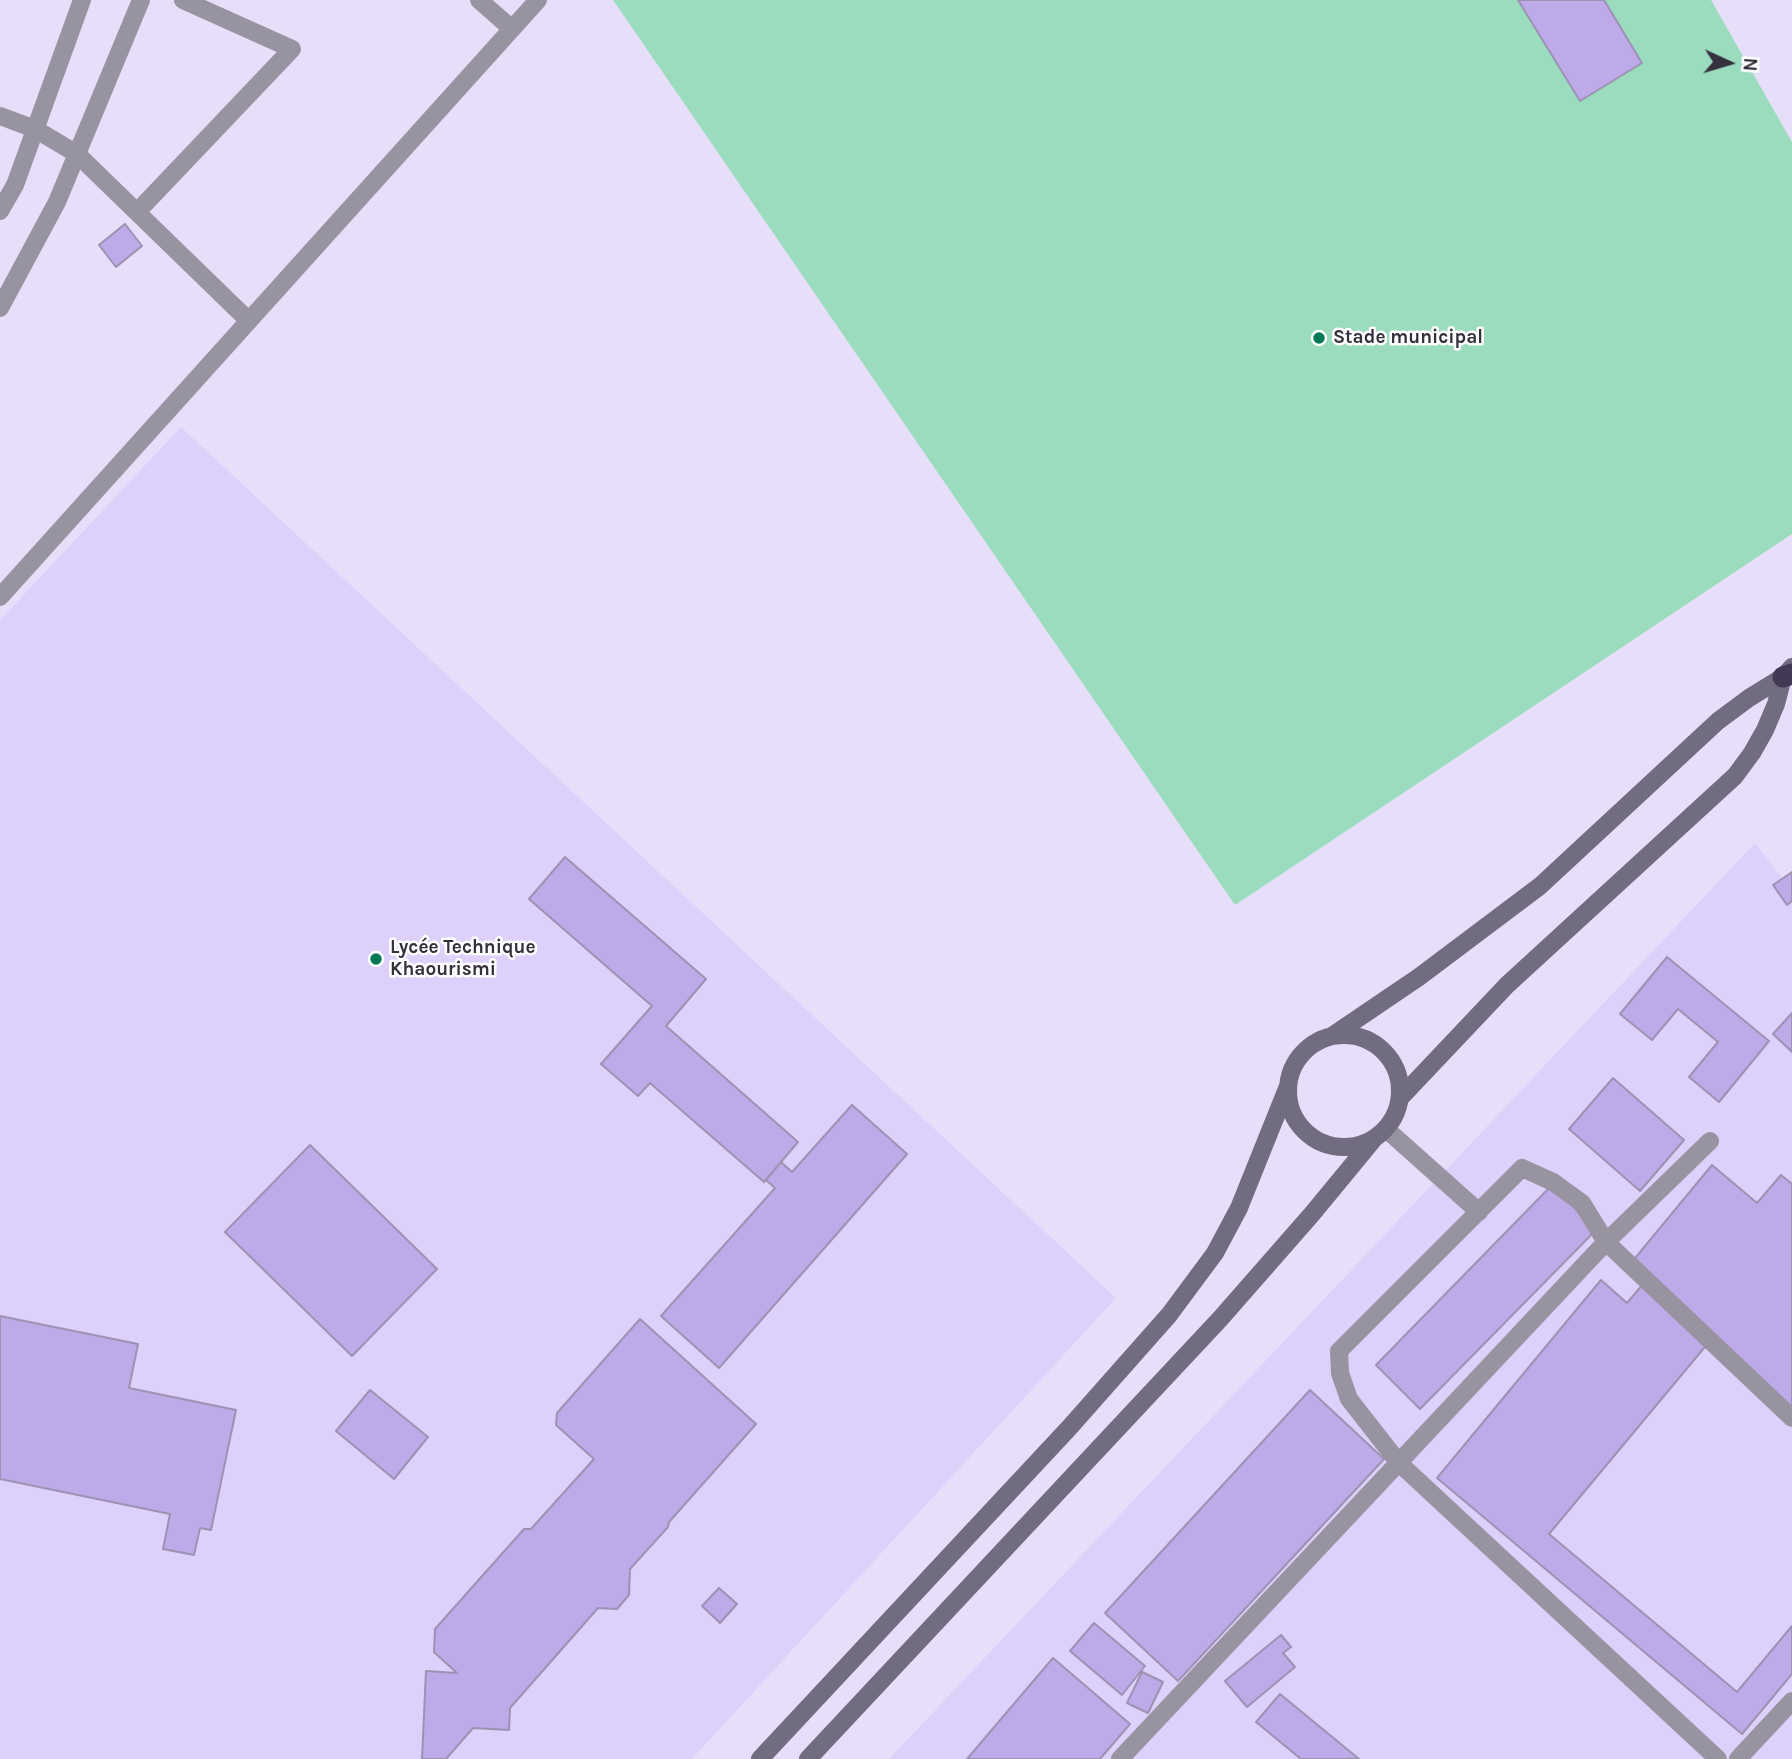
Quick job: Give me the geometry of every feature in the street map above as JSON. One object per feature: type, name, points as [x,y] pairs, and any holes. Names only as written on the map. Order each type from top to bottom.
[{"type":"main road","points":[[760,1759],[1069,1428],[1169,1315],[1215,1252],[1239,1208],[1293,1069],[1302,1054],[1315,1042],[1332,1036],[1419,977],[1540,886],[1718,721],[1749,698],[1790,677]]},
{"type":"main road","points":[[1401,1097],[1507,985],[1735,776],[1765,730],[1790,677]]},
{"type":"main road","points":[[808,1759],[1220,1319],[1396,1114],[1401,1097],[1393,1062],[1382,1049],[1366,1039],[1350,1035],[1332,1036]]},
{"type":"main road","points":[[1288,1086],[1289,1104],[1296,1120],[1307,1134],[1321,1144],[1357,1146],[1380,1134]]},
{"type":"street","points":[[0,211],[15,185],[82,0]]},
{"type":"street","points":[[0,308],[57,202],[141,0]]},
{"type":"street","points":[[137,212],[292,49],[184,0]]},
{"type":"street","points":[[479,0],[513,29]]},
{"type":"street","points":[[2,590],[538,0]]},
{"type":"street","points":[[0,116],[35,129],[77,154],[249,321]]},
{"type":"street","points":[[1380,1134],[1479,1212]]},
{"type":"street","points":[[1120,1759],[1606,1242],[1710,1141]]},
{"type":"street","points":[[1718,1759],[1399,1462],[1349,1399],[1340,1373],[1339,1351],[1522,1168],[1553,1182],[1582,1203],[1606,1242],[1792,1418]]},
{"type":"street","points":[[1738,1759],[1792,1701]]},
{"type":"shaded area","name":"Lycée Technique Khaourismi","points":[[181,427],[1116,1298],[692,1759],[0,1759],[0,620]]},
{"type":"shaded area","points":[[1755,843],[1792,890],[1792,1759],[889,1759]]},
{"type":"green space","name":"Stade municipal","points":[[613,0],[1711,0],[1792,142],[1792,534],[1235,905]]},
{"type":"building","points":[[1518,0],[1604,0],[1642,63],[1580,101]]},
{"type":"building","points":[[125,224],[142,246],[116,267],[99,245]]},
{"type":"building","points":[[565,857],[706,979],[666,1026],[798,1142],[764,1182],[650,1083],[638,1096],[601,1064],[652,1006],[529,899]]},
{"type":"building","points":[[1792,872],[1792,901],[1787,905],[1773,885]]},
{"type":"building","points":[[1667,957],[1769,1041],[1719,1102],[1689,1077],[1718,1042],[1678,1009],[1652,1040],[1620,1014]]},
{"type":"building","points":[[1792,1013],[1792,1052],[1773,1034]]},
{"type":"building","points":[[1613,1078],[1684,1140],[1640,1191],[1569,1129]]},
{"type":"building","points":[[852,1105],[907,1154],[719,1368],[661,1316],[775,1188],[766,1180],[781,1162],[792,1172]]},
{"type":"building","points":[[310,1145],[437,1269],[352,1356],[225,1232]]},
{"type":"building","points":[[1712,1165],[1757,1203],[1781,1175],[1792,1184],[1792,1412],[1709,1342],[1549,1534],[1737,1692],[1792,1626],[1792,1674],[1742,1734],[1437,1478],[1601,1280],[1627,1303],[1648,1278],[1631,1263]]},
{"type":"building","points":[[1552,1185],[1596,1230],[1420,1409],[1376,1365]]},
{"type":"building","points":[[0,1316],[138,1344],[129,1388],[236,1410],[211,1530],[200,1528],[194,1555],[163,1549],[170,1514],[0,1479]]},
{"type":"building","points":[[640,1319],[756,1424],[630,1569],[629,1595],[617,1609],[598,1608],[510,1708],[509,1730],[473,1728],[446,1759],[422,1759],[426,1671],[457,1673],[434,1652],[435,1629],[524,1529],[531,1529],[594,1459],[556,1425],[557,1413]]},
{"type":"building","points":[[370,1390],[428,1437],[394,1479],[336,1431]]},
{"type":"building","points":[[1310,1390],[1384,1459],[1178,1681],[1105,1613]]},
{"type":"building","points":[[719,1588],[737,1604],[720,1623],[702,1606]]},
{"type":"building","points":[[1094,1623],[1145,1666],[1122,1695],[1070,1651]]},
{"type":"building","points":[[1281,1635],[1291,1647],[1283,1653],[1295,1667],[1247,1707],[1225,1681]]},
{"type":"building","points":[[1053,1658],[1130,1724],[1100,1759],[967,1759]]},
{"type":"building","points":[[1142,1672],[1163,1682],[1148,1713],[1127,1703]]},
{"type":"building","points":[[1280,1694],[1359,1759],[1301,1759],[1256,1722]]},
{"type":"place","name":"Stade municipal","points":[[1319,338]]},
{"type":"place","name":"Lycée Technique Khaourismi","points":[[376,959]]}]
